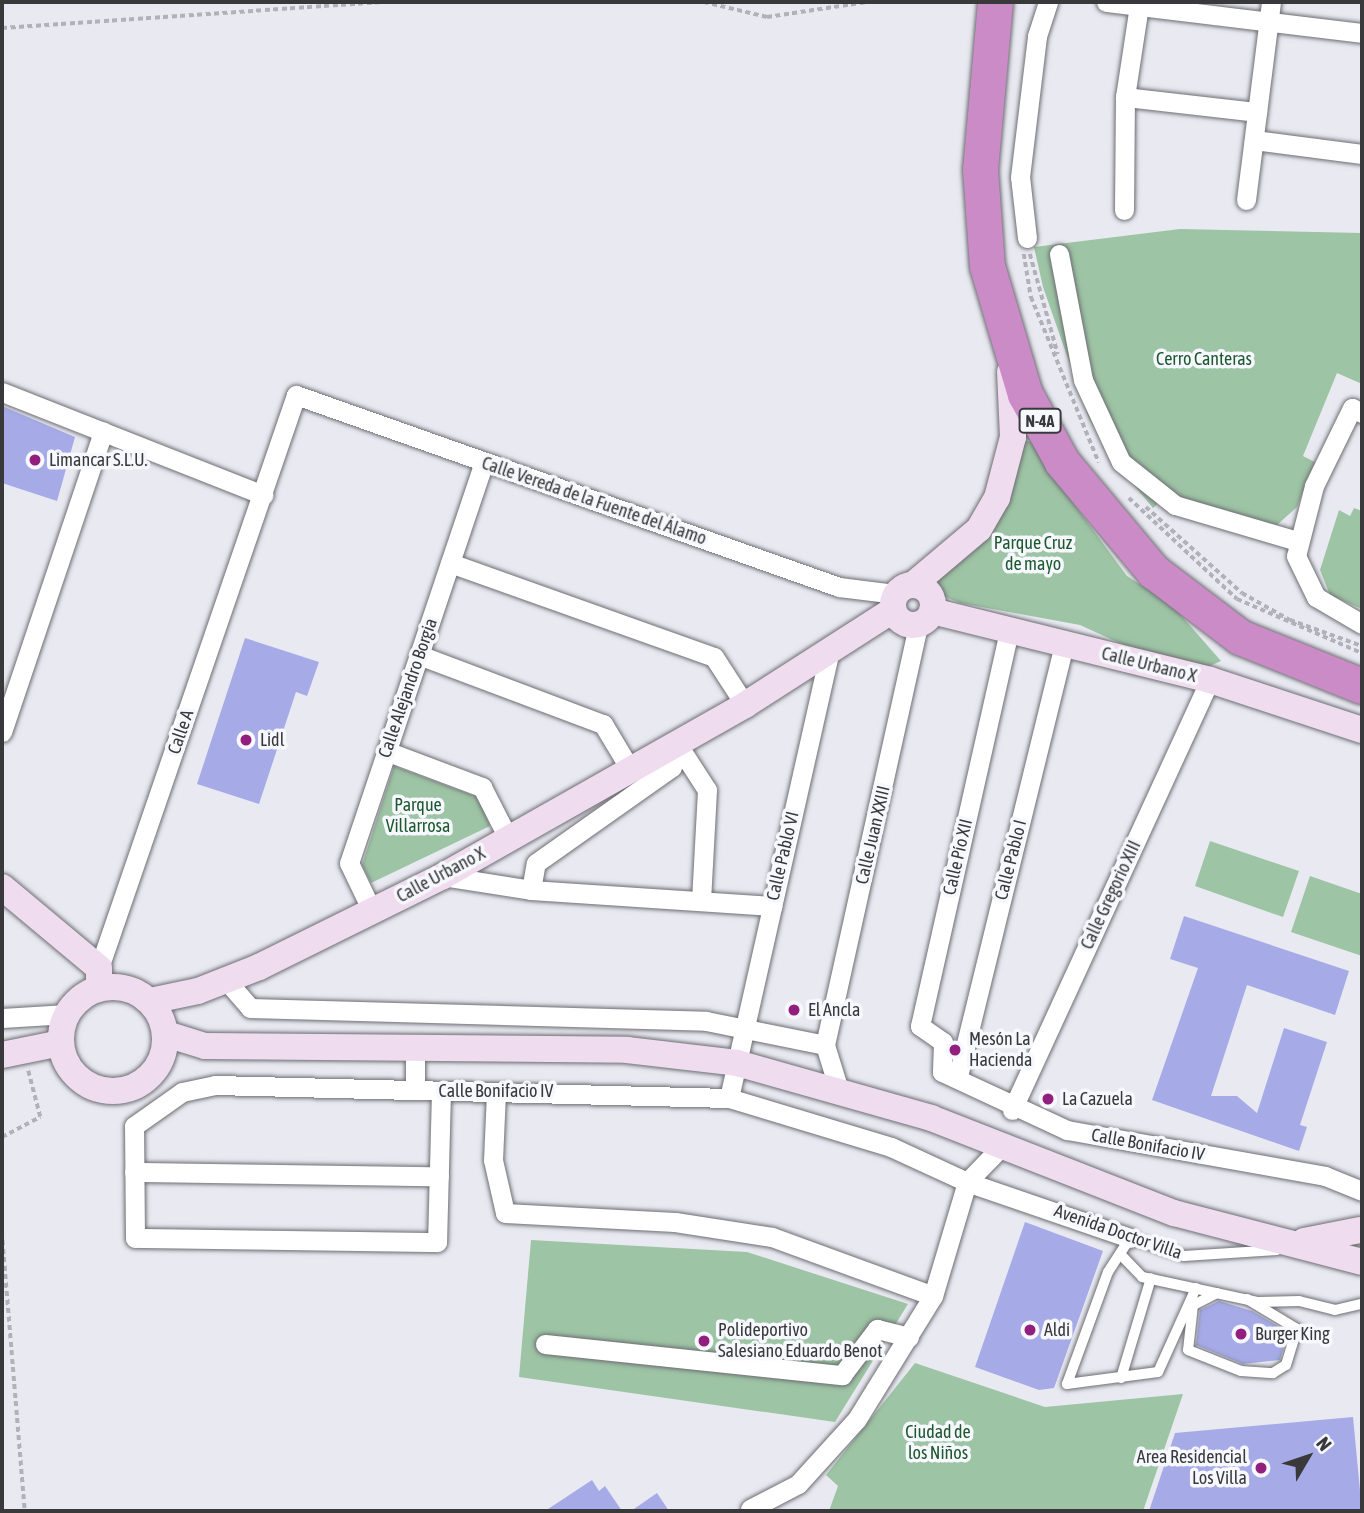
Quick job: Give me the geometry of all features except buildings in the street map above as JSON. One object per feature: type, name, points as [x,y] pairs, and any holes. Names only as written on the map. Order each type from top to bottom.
[{"type":"highway","name":"N-4A","points":[[995,2],[980,169],[987,266],[1008,346],[1062,462],[1153,570],[1240,637],[1362,686]]},
{"type":"street","points":[[1025,244],[1020,177],[1037,36],[1048,2]]},
{"type":"street","points":[[1106,2],[1362,33]]},
{"type":"street","points":[[1245,201],[1271,2]]},
{"type":"street","points":[[1124,210],[1125,97],[1139,6]]},
{"type":"street","points":[[1125,97],[1257,112]]},
{"type":"street","points":[[1254,140],[1362,154]]},
{"type":"street","points":[[1059,254],[1083,380],[1121,462],[1175,505],[1297,541]]},
{"type":"street","name":"Calle Urbano X","points":[[198,991],[443,876],[744,705],[830,649],[901,596],[979,529],[998,498],[1013,437],[1008,346]]},
{"type":"street","points":[[2,392],[262,495]]},
{"type":"street","name":"Calle Vereda de la Fuente del Álamo","points":[[296,395],[839,587],[901,596]]},
{"type":"street","name":"Calle A","points":[[99,978],[296,395]]},
{"type":"street","points":[[1362,413],[1352,408],[1307,502],[1297,541],[1297,565],[1309,590],[1362,624]]},
{"type":"street","points":[[2,732],[103,432]]},
{"type":"street","name":"Calle Alejandro Borgia","points":[[372,911],[349,863],[484,462]]},
{"type":"street","points":[[450,563],[714,657],[744,705]]},
{"type":"street","points":[[901,596],[927,590],[925,618]]},
{"type":"street","name":"Calle Urbano X","points":[[901,596],[902,622],[925,618],[1064,643],[1210,680],[1362,730]]},
{"type":"street","name":"Calle Juan XXIII","points":[[825,1045],[925,618]]},
{"type":"street","name":"Calle Pío XII","points":[[950,1074],[943,1042],[920,1027],[1009,631]]},
{"type":"street","name":"Calle Pablo I","points":[[950,1074],[1064,643]]},
{"type":"street","name":"Calle Pablo VI","points":[[729,1098],[830,649]]},
{"type":"street","points":[[419,655],[603,724],[630,769]]},
{"type":"street","name":"Calle Gregorio XIII","points":[[1012,1110],[1210,680]]},
{"type":"street","points":[[676,742],[707,790],[701,901]]},
{"type":"street","points":[[531,890],[536,863],[673,767],[676,742]]},
{"type":"street","points":[[386,751],[482,787],[508,838]]},
{"type":"street","points":[[443,876],[531,890],[772,906]]},
{"type":"street","points":[[2,887],[99,978],[150,1001],[198,991]]},
{"type":"street","points":[[99,978],[67,1014],[61,1043],[73,1073],[102,1090],[134,1088],[159,1066],[205,1046]]},
{"type":"street","points":[[226,980],[250,1008],[706,1021],[825,1045],[838,1087]]},
{"type":"street","points":[[159,1066],[164,1029],[198,991]]},
{"type":"street","points":[[150,1001],[164,1029],[205,1046],[415,1051],[627,1050],[737,1063],[838,1087],[1002,1146],[1174,1213],[1307,1245],[1362,1262]]},
{"type":"street","points":[[2,1018],[67,1014]]},
{"type":"street","points":[[13,1053],[61,1043]]},
{"type":"street","points":[[415,1051],[415,1090]]},
{"type":"street","name":"Calle Bonifacio IV","points":[[950,1074],[1012,1110],[1067,1130],[1325,1176],[1362,1191]]},
{"type":"street","name":"Calle Bonifacio IV","points":[[439,1176],[437,1242],[135,1238],[134,1126],[182,1092],[215,1085],[729,1098],[891,1147],[967,1182]]},
{"type":"street","points":[[134,1172],[439,1176],[440,1091]]},
{"type":"street","points":[[496,1091],[493,1160],[505,1213],[675,1222],[772,1237],[933,1297]]},
{"type":"street","points":[[750,1509],[798,1484],[857,1419],[933,1297],[967,1182],[1002,1146]]},
{"type":"street","name":"Avenida Doctor Villa","points":[[967,1182],[1126,1247]]},
{"type":"street","points":[[1307,1245],[1361,1237]]},
{"type":"street","points":[[545,1344],[842,1375],[877,1329],[909,1337]]},
{"type":"lane","name":"Avenida Doctor Villa","points":[[1126,1247],[1184,1256],[1307,1245]]},
{"type":"lane","points":[[1196,1288],[1167,1361],[1158,1372],[1067,1384],[1108,1272],[1126,1247],[1151,1278],[1247,1299],[1335,1310],[1362,1304]]},
{"type":"lane","points":[[1121,1378],[1151,1278]]},
{"type":"lane","points":[[1217,1293],[1193,1305],[1188,1350],[1241,1371],[1273,1373],[1286,1365],[1297,1329],[1247,1299]]},
{"type":"path","points":[[2,28],[386,2]]},
{"type":"path","points":[[704,2],[767,16],[867,2]]},
{"type":"path","points":[[1025,244],[1031,297],[1075,418],[1106,472]]},
{"type":"path","points":[[1122,490],[1237,598],[1362,653]]},
{"type":"path","points":[[2,1137],[40,1117],[13,1053]]},
{"type":"path","points":[[2,1232],[25,1511]]},
{"type":"green space","name":"Cerro Canteras","points":[[1180,229],[1362,233],[1362,384],[1337,373],[1303,456],[1315,462],[1297,507],[1277,525],[1162,500],[1153,508],[1111,458],[1088,416],[1043,287],[1034,247]]},
{"type":"green space","name":"Parque Cruz de mayo","points":[[1013,437],[1055,449],[1065,492],[1127,576],[1172,605],[1221,661],[1189,675],[1080,625],[960,603],[914,584],[997,498]]},
{"type":"green space","points":[[1354,508],[1362,511],[1362,609],[1330,595],[1320,570],[1339,510],[1350,516]]},
{"type":"green space","name":"Parque Villarrosa","points":[[394,766],[480,798],[490,826],[371,883],[362,865]]},
{"type":"green space","points":[[1210,841],[1299,871],[1283,917],[1195,886]]},
{"type":"green space","points":[[1310,876],[1362,894],[1362,956],[1291,932]]},
{"type":"green space","name":"Polideportivo Salesiano Eduardo Benot","points":[[531,1240],[747,1252],[908,1304],[835,1422],[519,1377]]},
{"type":"green space","name":"Ciudad de los Niños","points":[[915,1363],[1045,1407],[1183,1394],[1143,1511],[829,1511],[838,1486],[826,1475]]},
{"type":"place","name":"Limancar S.L.U.","points":[[35,460]]},
{"type":"place","name":"Lidl","points":[[246,740]]},
{"type":"place","name":"El Ancla","points":[[794,1010]]},
{"type":"place","name":"Mesón La Hacienda","points":[[955,1050]]},
{"type":"place","name":"La Cazuela","points":[[1048,1099]]},
{"type":"place","name":"Aldi","points":[[1030,1330]]},
{"type":"place","name":"Burger King","points":[[1241,1334]]},
{"type":"place","name":"Polideportivo Salesiano Eduardo Benot","points":[[704,1341]]},
{"type":"place","name":"Area Residencial Los Villa","points":[[1261,1468]]}]
